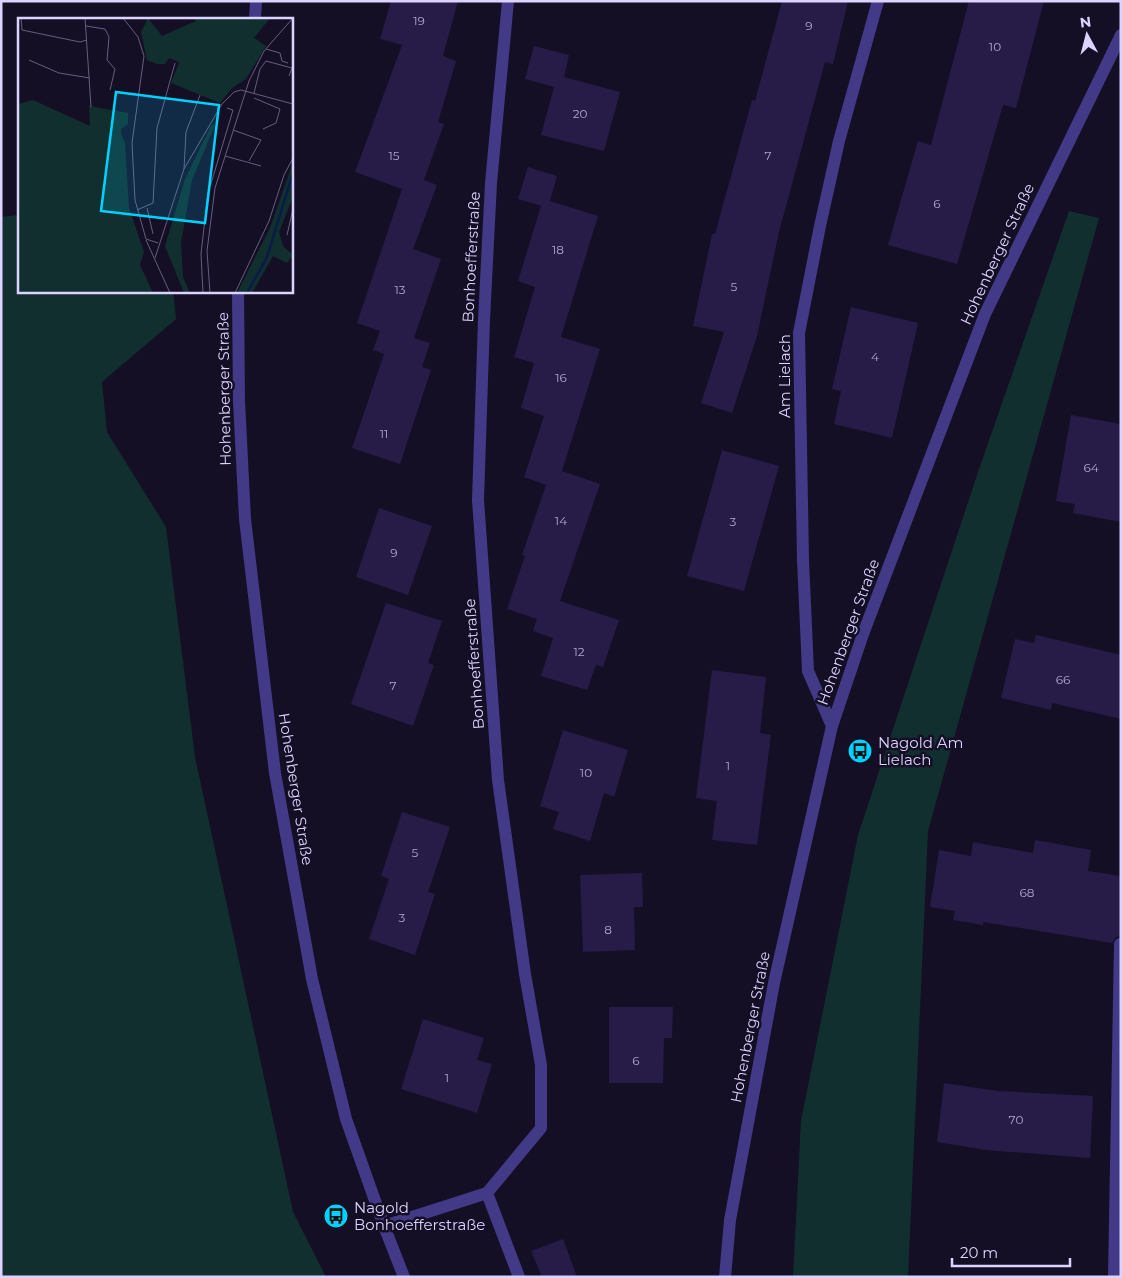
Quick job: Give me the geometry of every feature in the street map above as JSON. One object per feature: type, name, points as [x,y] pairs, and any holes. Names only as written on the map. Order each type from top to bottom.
[{"type":"street","points":[[255,18],[256,1]]},
{"type":"street","name":"Bonhoefferstraße","points":[[487,1193],[541,1128],[541,1065],[498,780],[478,500],[491,183],[508,1]]},
{"type":"street","name":"Am Lielach","points":[[832,726],[808,671],[803,560],[799,333],[839,141],[878,1]]},
{"type":"street","name":"Hohenberger Straße","points":[[725,1277],[730,1220],[774,983],[832,726],[863,634],[985,314],[1121,35]]},
{"type":"street","name":"Hohenberger Straße","points":[[238,292],[239,401],[245,519],[275,773],[312,979],[346,1119],[404,1277]]},
{"type":"street","points":[[1114,1277],[1118,1252],[1120,944]]},
{"type":"street","points":[[384,1226],[487,1193],[519,1277]]},
{"type":"green space","points":[[1069,211],[1099,218],[928,831],[908,1277],[793,1277],[801,1121],[858,835],[978,472]]},
{"type":"green space","points":[[18,215],[18,292],[173,292],[176,319],[102,382],[107,432],[166,527],[195,757],[293,1212],[326,1277],[1,1277],[1,217]]},
{"type":"building","points":[[391,1],[458,1],[443,56],[456,61],[438,122],[444,124],[424,180],[437,185],[413,249],[441,259],[414,338],[430,343],[422,367],[431,370],[400,464],[352,448],[384,354],[373,350],[380,331],[357,323],[402,189],[355,172],[402,45],[380,39]]},
{"type":"building","points":[[782,1],[848,1],[833,64],[825,62],[779,232],[757,336],[732,413],[701,403],[724,332],[693,326],[712,234],[715,234],[752,100],[755,101]]},
{"type":"building","points":[[969,1],[1044,1],[1016,108],[1003,105],[957,264],[888,245],[918,141],[931,145]]},
{"type":"building","points":[[534,46],[569,55],[564,77],[620,92],[604,151],[541,135],[554,87],[525,79]]},
{"type":"building","points":[[528,167],[557,176],[550,201],[598,216],[561,337],[600,349],[562,471],[600,484],[560,601],[619,620],[603,667],[596,665],[587,690],[541,676],[553,638],[533,631],[537,619],[507,609],[525,556],[522,555],[546,485],[524,477],[544,416],[521,408],[534,363],[514,357],[535,287],[518,281],[541,206],[518,199]]},
{"type":"building","points":[[851,307],[918,323],[892,438],[834,424],[841,391],[832,389]]},
{"type":"building","points":[[1071,415],[1121,424],[1121,522],[1073,513],[1075,504],[1056,501]]},
{"type":"building","points":[[722,450],[779,466],[744,591],[687,576]]},
{"type":"building","points":[[379,508],[432,526],[408,595],[356,577]]},
{"type":"building","points":[[386,603],[442,621],[428,663],[434,665],[413,726],[351,704]]},
{"type":"building","points":[[1036,635],[1121,655],[1121,719],[1052,703],[1051,710],[1001,698],[1015,639],[1034,643]]},
{"type":"building","points":[[712,670],[766,677],[760,733],[771,735],[757,845],[712,840],[717,801],[696,798]]},
{"type":"building","points":[[563,730],[628,750],[614,797],[604,793],[590,841],[553,829],[559,812],[540,806]]},
{"type":"building","points":[[402,812],[450,827],[428,892],[435,894],[415,955],[369,939],[389,879],[381,876]]},
{"type":"building","points":[[1035,840],[1091,850],[1088,871],[1121,876],[1121,936],[1116,937],[1112,943],[983,922],[983,925],[953,920],[955,911],[930,907],[939,850],[971,856],[973,842],[1033,853]]},
{"type":"building","points":[[642,873],[643,907],[634,907],[635,950],[583,952],[580,875]]},
{"type":"building","points":[[609,1007],[673,1007],[672,1038],[664,1038],[663,1083],[609,1083]]},
{"type":"building","points":[[423,1019],[484,1038],[477,1060],[492,1064],[477,1113],[401,1089]]},
{"type":"building","points":[[944,1083],[998,1091],[1093,1096],[1090,1158],[986,1150],[937,1142]]},
{"type":"building","points":[[563,1239],[577,1277],[542,1277],[531,1251]]},
{"type":"place","name":"Nagold Am Lielach","points":[[860,751]]},
{"type":"place","name":"Nagold Bonhoefferstraße","points":[[336,1216]]}]
